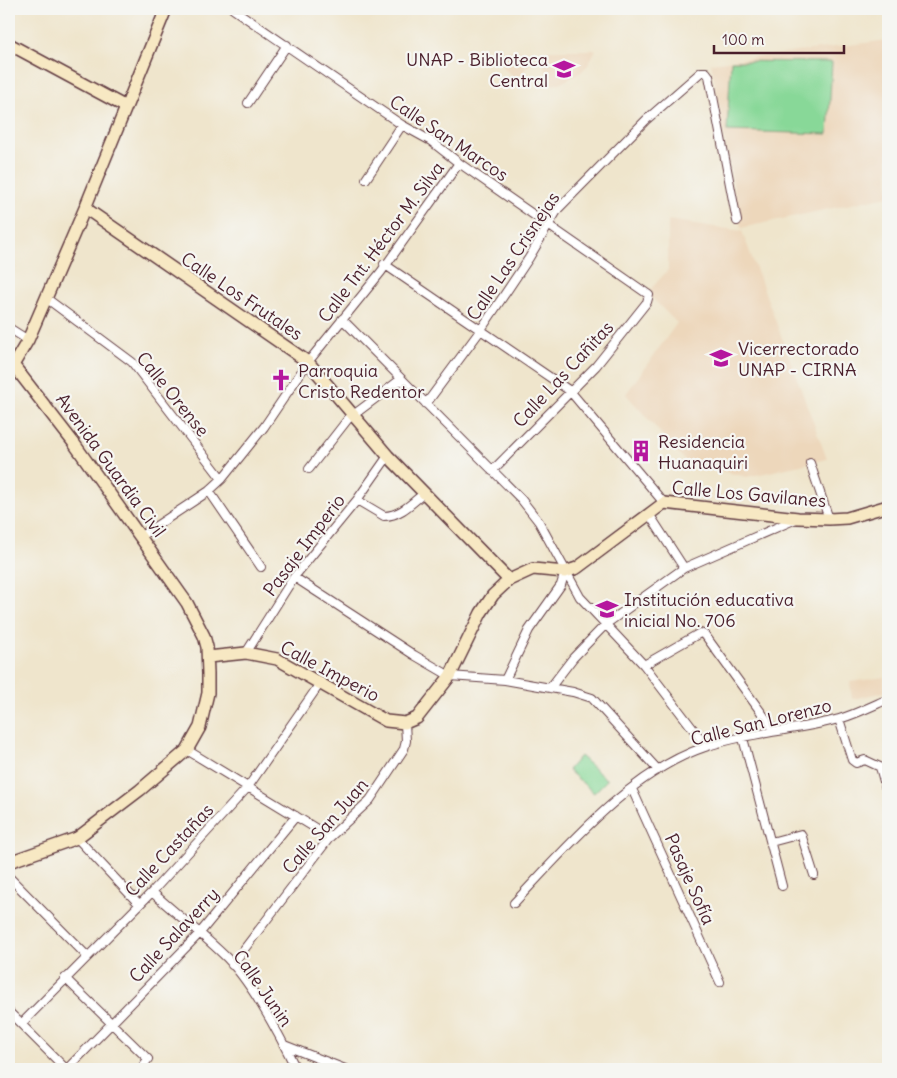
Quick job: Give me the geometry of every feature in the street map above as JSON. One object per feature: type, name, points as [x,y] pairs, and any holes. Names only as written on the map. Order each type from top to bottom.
[{"type":"street","name":"Avenida Guardia Civil","points":[[9,862],[77,838],[140,790],[186,750],[200,727],[208,693],[206,642],[196,619],[140,536],[38,395],[11,369],[28,340],[85,208],[166,9]]},
{"type":"street","name":"Calle San Marcos","points":[[233,9],[402,125],[431,141],[458,163],[647,293]]},
{"type":"street","points":[[9,44],[126,107]]},
{"type":"street","points":[[248,104],[287,45]]},
{"type":"street","name":"Calle Las Crisnejas","points":[[426,404],[480,331],[529,258],[558,209],[646,120],[701,72],[706,72],[709,76],[737,221]]},
{"type":"street","points":[[366,178],[402,125]]},
{"type":"street","name":"Calle Tnt. Héctor M. Silva","points":[[140,536],[209,491],[222,479],[264,427],[308,362],[384,264],[458,163]]},
{"type":"street","name":"Calle Los Frutales","points":[[85,208],[308,362],[353,416],[423,494],[509,580]]},
{"type":"street","points":[[384,264],[570,391],[664,503]]},
{"type":"street","name":"Calle Las Cañitas","points":[[492,471],[596,366],[647,302],[649,298],[647,293]]},
{"type":"street","name":"Calle Orense","points":[[46,298],[132,362],[222,479]]},
{"type":"street","points":[[342,319],[400,380],[521,499],[539,522],[580,598],[644,665],[706,746]]},
{"type":"street","points":[[9,328],[28,340]]},
{"type":"street","points":[[309,469],[353,416],[400,380]]},
{"type":"street","name":"Pasaje Imperio","points":[[246,653],[294,577],[357,500],[388,456]]},
{"type":"street","points":[[810,463],[829,519]]},
{"type":"street","points":[[209,491],[261,567]]},
{"type":"street","points":[[357,500],[384,516],[389,516],[402,511],[423,494]]},
{"type":"street","name":"Calle Los Gavilanes","points":[[565,572],[577,568],[664,503],[798,518],[829,519],[847,518],[888,506]]},
{"type":"street","points":[[649,514],[684,568]]},
{"type":"street","points":[[550,688],[573,658],[606,624],[684,568],[798,518]]},
{"type":"street","points":[[405,723],[417,718],[450,676],[481,613],[493,595],[509,580],[534,569],[565,572]]},
{"type":"street","points":[[505,680],[530,630],[561,586],[565,572]]},
{"type":"street","points":[[294,577],[414,656],[450,676],[505,680],[592,698],[658,770]]},
{"type":"street","points":[[644,665],[700,634],[705,635],[774,730]]},
{"type":"street","name":"Calle Imperio","points":[[208,657],[246,653],[278,658],[386,722],[405,723]]},
{"type":"street","name":"Calle Castañas","points":[[22,1024],[65,978],[152,892],[248,787],[321,682]]},
{"type":"street","name":"Calle San Lorenzo","points":[[514,903],[597,815],[658,770],[706,746],[774,730],[839,719],[888,700]]},
{"type":"street","points":[[839,719],[852,760],[856,763],[865,760],[880,767],[888,796]]},
{"type":"street","name":"Calle San Juan","points":[[232,965],[330,837],[370,800],[400,757],[406,741],[405,723]]},
{"type":"street","points":[[744,738],[782,886]]},
{"type":"street","points":[[186,750],[330,837]]},
{"type":"street","name":"Pasaje Sofía","points":[[632,789],[720,982]]},
{"type":"street","name":"Calle Salaverry","points":[[66,1069],[199,934],[296,816]]},
{"type":"street","points":[[771,842],[801,834],[814,875]]},
{"type":"street","points":[[77,838],[140,904]]},
{"type":"street","points":[[9,877],[87,956]]},
{"type":"street","name":"Calle Junin","points":[[152,892],[232,965],[248,986],[284,1045],[296,1069]]},
{"type":"street","points":[[65,978],[148,1060],[141,1069]]},
{"type":"street","points":[[9,1012],[66,1069]]},
{"type":"street","points":[[284,1045],[346,1069]]},
{"type":"shaded area","points":[[888,40],[888,196],[741,228],[711,63]]},
{"type":"shaded area","points":[[491,50],[527,51],[534,61],[525,68],[521,80],[513,77],[502,66]]},
{"type":"shaded area","name":"UNAP - Biblioteca Central","points":[[547,50],[596,50],[587,66],[581,72],[565,81],[552,85],[541,60]]},
{"type":"shaded area","name":"Vicerrectorado UNAP - CIRNA","points":[[668,220],[742,231],[827,459],[747,477],[687,463],[626,394],[677,323],[647,293],[668,270]]},
{"type":"shaded area","points":[[884,677],[885,692],[852,699],[850,682]]},
{"type":"green space","points":[[731,61],[832,62],[828,134],[727,131]]},
{"type":"green space","points":[[580,756],[607,780],[594,793],[568,770]]},
{"type":"place","name":"UNAP - Biblioteca Central","points":[[564,69]]},
{"type":"place","name":"Vicerrectorado UNAP - CIRNA","points":[[721,358]]},
{"type":"place","name":"Parroquia Cristo Redentor","points":[[281,380]]},
{"type":"place","name":"Residencia Huanaquiri","points":[[641,451]]},
{"type":"place","name":"Institución educativa inicial No. 706","points":[[607,609]]}]
